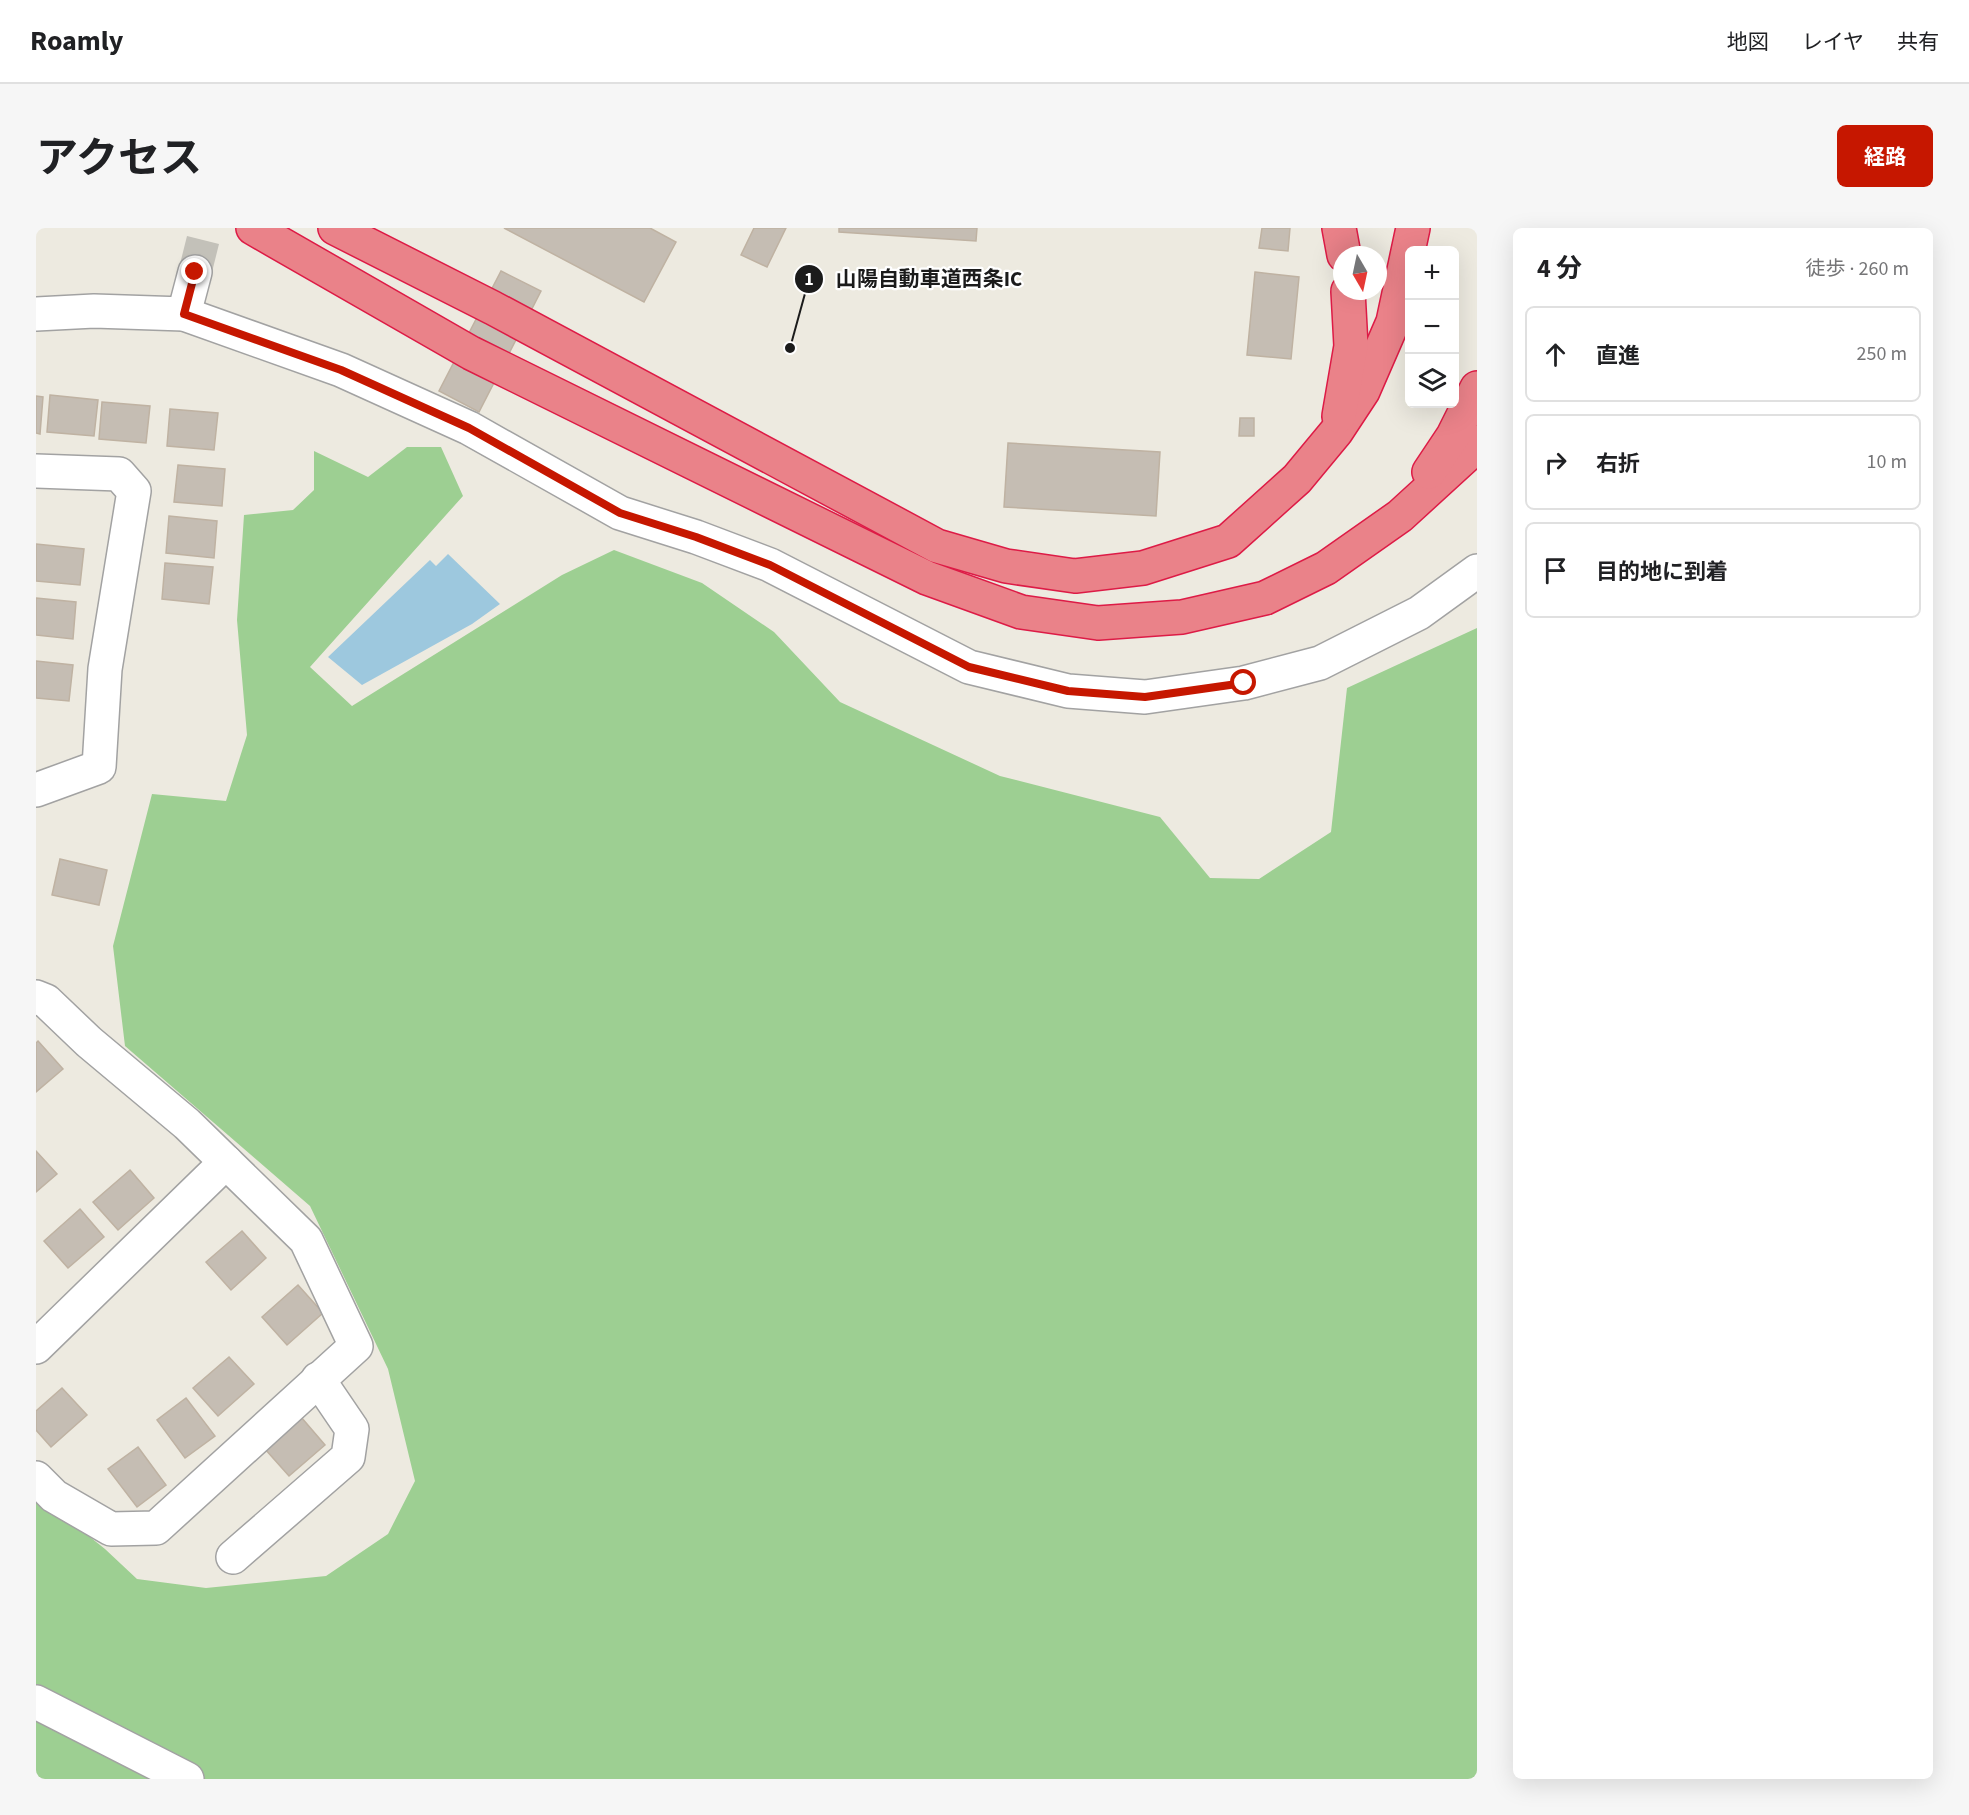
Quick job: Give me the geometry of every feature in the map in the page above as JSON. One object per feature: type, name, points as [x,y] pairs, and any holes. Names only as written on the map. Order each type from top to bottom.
[{"type":"highway","points":[[253,228],[471,353],[927,578],[1021,612],[1098,623],[1182,617],[1265,598],[1326,568],[1400,516],[1470,452],[1477,442]]},
{"type":"highway","points":[[335,228],[504,314],[937,546],[1006,566],[1075,576],[1143,568],[1228,541],[1297,479],[1336,432],[1363,391],[1393,322],[1413,228]]},
{"type":"highway","points":[[1339,228],[1342,246]]},
{"type":"highway","points":[[1336,432],[1351,345],[1348,300]]},
{"type":"highway","points":[[1400,516],[1453,436],[1477,388]]},
{"type":"street","points":[[184,314],[195,272]]},
{"type":"street","points":[[36,314],[94,311],[184,314],[341,370],[469,428],[620,513],[696,537],[770,565],[969,667],[1068,691],[1145,697],[1244,683],[1320,663],[1419,614],[1477,571]]},
{"type":"street","points":[[36,471],[120,474],[134,491],[105,669],[99,767],[36,790]]},
{"type":"street","points":[[36,997],[46,1001],[89,1042],[187,1124],[306,1240],[356,1346],[156,1528],[111,1529],[54,1496],[36,1478]]},
{"type":"street","points":[[36,1347],[226,1162]]},
{"type":"street","points":[[233,1557],[348,1457],[352,1429],[318,1379]]},
{"type":"street","points":[[36,1702],[187,1779]]},
{"type":"green space","points":[[407,447],[441,447],[463,496],[310,667],[352,706],[562,575],[614,550],[702,583],[774,632],[840,702],[1000,776],[1160,817],[1210,878],[1259,879],[1331,832],[1347,688],[1477,628],[1477,1779],[36,1779],[36,1494],[105,1549],[137,1579],[206,1588],[326,1576],[388,1534],[415,1481],[388,1369],[310,1206],[125,1046],[113,946],[152,794],[226,801],[247,735],[237,620],[244,515],[293,510],[314,490],[314,451],[368,477]]},
{"type":"water","points":[[448,554],[500,604],[472,624],[362,685],[328,657],[430,560],[436,566]]},
{"type":"building","points":[[504,228],[650,228],[676,242],[644,302]]},
{"type":"building","points":[[754,228],[786,228],[767,267],[741,255]]},
{"type":"building","points":[[839,228],[977,228],[976,241],[839,232]]},
{"type":"building","points":[[1262,228],[1290,228],[1288,251],[1259,248]]},
{"type":"building","points":[[501,271],[541,291],[479,412],[439,391]]},
{"type":"building","points":[[1255,272],[1299,277],[1291,359],[1247,355]]},
{"type":"building","points":[[50,395],[98,400],[94,436],[47,432]]},
{"type":"building","points":[[36,396],[43,397],[40,434],[36,433]]},
{"type":"building","points":[[102,402],[150,406],[146,443],[99,439]]},
{"type":"building","points":[[170,409],[218,413],[214,450],[167,446]]},
{"type":"building","points":[[1240,418],[1254,418],[1254,436],[1239,436]]},
{"type":"building","points":[[1008,443],[1160,452],[1156,516],[1004,507]]},
{"type":"building","points":[[178,465],[225,469],[222,506],[174,502]]},
{"type":"building","points":[[169,516],[217,521],[214,558],[166,553]]},
{"type":"building","points":[[36,544],[84,549],[80,585],[36,581]]},
{"type":"building","points":[[165,563],[213,567],[209,604],[162,599]]},
{"type":"building","points":[[36,598],[76,602],[73,639],[36,635]]},
{"type":"building","points":[[36,661],[73,665],[69,701],[36,698]]},
{"type":"building","points":[[60,859],[107,870],[99,905],[52,895]]},
{"type":"building","points":[[38,1041],[63,1069],[36,1092],[36,1043]]},
{"type":"building","points":[[36,1151],[57,1174],[36,1192]]},
{"type":"building","points":[[130,1170],[154,1198],[118,1230],[93,1202]]},
{"type":"building","points":[[80,1209],[104,1237],[68,1268],[44,1241]]},
{"type":"building","points":[[242,1231],[266,1258],[231,1290],[206,1262]]},
{"type":"building","points":[[298,1285],[323,1313],[287,1345],[262,1317]]},
{"type":"building","points":[[229,1357],[254,1384],[218,1416],[193,1388]]},
{"type":"building","points":[[62,1388],[87,1415],[51,1447],[36,1430],[36,1411]]},
{"type":"building","points":[[186,1398],[215,1436],[185,1458],[157,1420]]},
{"type":"building","points":[[301,1417],[325,1445],[289,1476],[265,1449]]},
{"type":"building","points":[[138,1447],[166,1485],[137,1507],[108,1469]]},
{"type":"tunnel","points":[[195,272],[206,228]]},
{"type":"place","name":"山陽自動車道西条IC","points":[[790,348]]},
{"type":"route","points":[[195,272],[184,314],[341,370],[469,428],[620,513],[696,537],[770,565],[969,667],[1068,691],[1145,697],[1244,683]]}]
